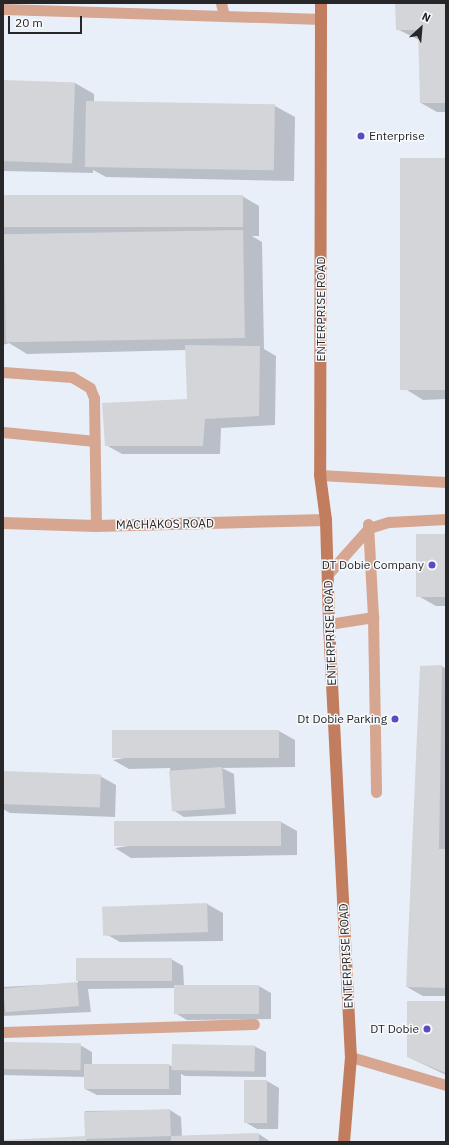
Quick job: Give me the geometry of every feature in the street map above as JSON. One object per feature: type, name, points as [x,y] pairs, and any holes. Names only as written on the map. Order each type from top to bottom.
[{"type":"main road","name":"ENTERPRISE ROAD","points":[[321,3],[320,475],[326,520],[329,624],[351,1057],[344,1142]]},
{"type":"street","name":"MACHAKOS ROAD","points":[[3,523],[96,526],[326,520]]},
{"type":"lane","points":[[222,3],[224,16]]},
{"type":"lane","points":[[3,9],[321,19]]},
{"type":"lane","points":[[3,372],[72,377],[83,382],[90,388],[94,398],[96,526]]},
{"type":"lane","points":[[3,432],[95,441]]},
{"type":"lane","points":[[320,475],[446,482]]},
{"type":"lane","points":[[327,575],[368,526],[389,522],[446,519]]},
{"type":"lane","points":[[368,526],[373,617],[376,792]]},
{"type":"lane","points":[[329,624],[373,617]]},
{"type":"lane","points":[[3,1032],[254,1024]]},
{"type":"lane","points":[[351,1057],[446,1085]]},
{"type":"shaded area","points":[[3,3],[446,3],[446,1142],[3,1142]]},
{"type":"building","points":[[395,3],[446,3],[446,103],[420,103],[418,30],[396,30]]},
{"type":"building","points":[[3,80],[75,83],[72,163],[3,161]]},
{"type":"building","points":[[86,101],[275,104],[274,170],[85,167]]},
{"type":"building","points":[[400,158],[446,158],[446,390],[400,390]]},
{"type":"building","points":[[3,195],[243,195],[243,227],[3,227]]},
{"type":"building","points":[[243,230],[245,338],[6,342],[4,234]]},
{"type":"building","points":[[185,345],[260,346],[259,416],[205,419],[203,446],[105,446],[102,403],[187,399]]},
{"type":"building","name":"DT Dobie Company","points":[[416,534],[446,534],[446,597],[416,597]]},
{"type":"building","points":[[442,665],[439,849],[446,849],[446,988],[406,987],[420,666]]},
{"type":"building","points":[[112,730],[279,730],[279,758],[112,758]]},
{"type":"building","points":[[222,767],[225,808],[172,812],[169,771]]},
{"type":"building","points":[[3,771],[101,774],[100,807],[3,804]]},
{"type":"building","points":[[114,821],[281,821],[281,846],[114,846]]},
{"type":"building","points":[[207,903],[208,932],[103,936],[102,907]]},
{"type":"building","points":[[76,958],[172,958],[172,981],[76,981]]},
{"type":"building","points":[[77,982],[79,1006],[5,1012],[3,988]]},
{"type":"building","points":[[174,985],[259,985],[259,1014],[174,1014]]},
{"type":"building","name":"DT Dobie","points":[[407,1001],[446,1001],[446,1073],[407,1057]]},
{"type":"building","points":[[3,1042],[81,1043],[81,1070],[3,1069]]},
{"type":"building","points":[[172,1044],[255,1045],[255,1071],[172,1070]]},
{"type":"building","points":[[84,1064],[169,1064],[169,1089],[84,1089]]},
{"type":"building","points":[[244,1080],[267,1080],[267,1123],[244,1123]]},
{"type":"building","points":[[170,1109],[171,1136],[85,1139],[84,1112]]},
{"type":"building","points":[[259,1133],[259,1142],[171,1142],[171,1136]]},
{"type":"building","points":[[86,1136],[86,1142],[3,1142],[3,1140]]},
{"type":"place","name":"Enterprise","points":[[361,136]]},
{"type":"place","name":"DT Dobie Company","points":[[432,565]]},
{"type":"place","name":"Dt Dobie Parking","points":[[395,719]]},
{"type":"place","name":"DT Dobie","points":[[427,1029]]}]
